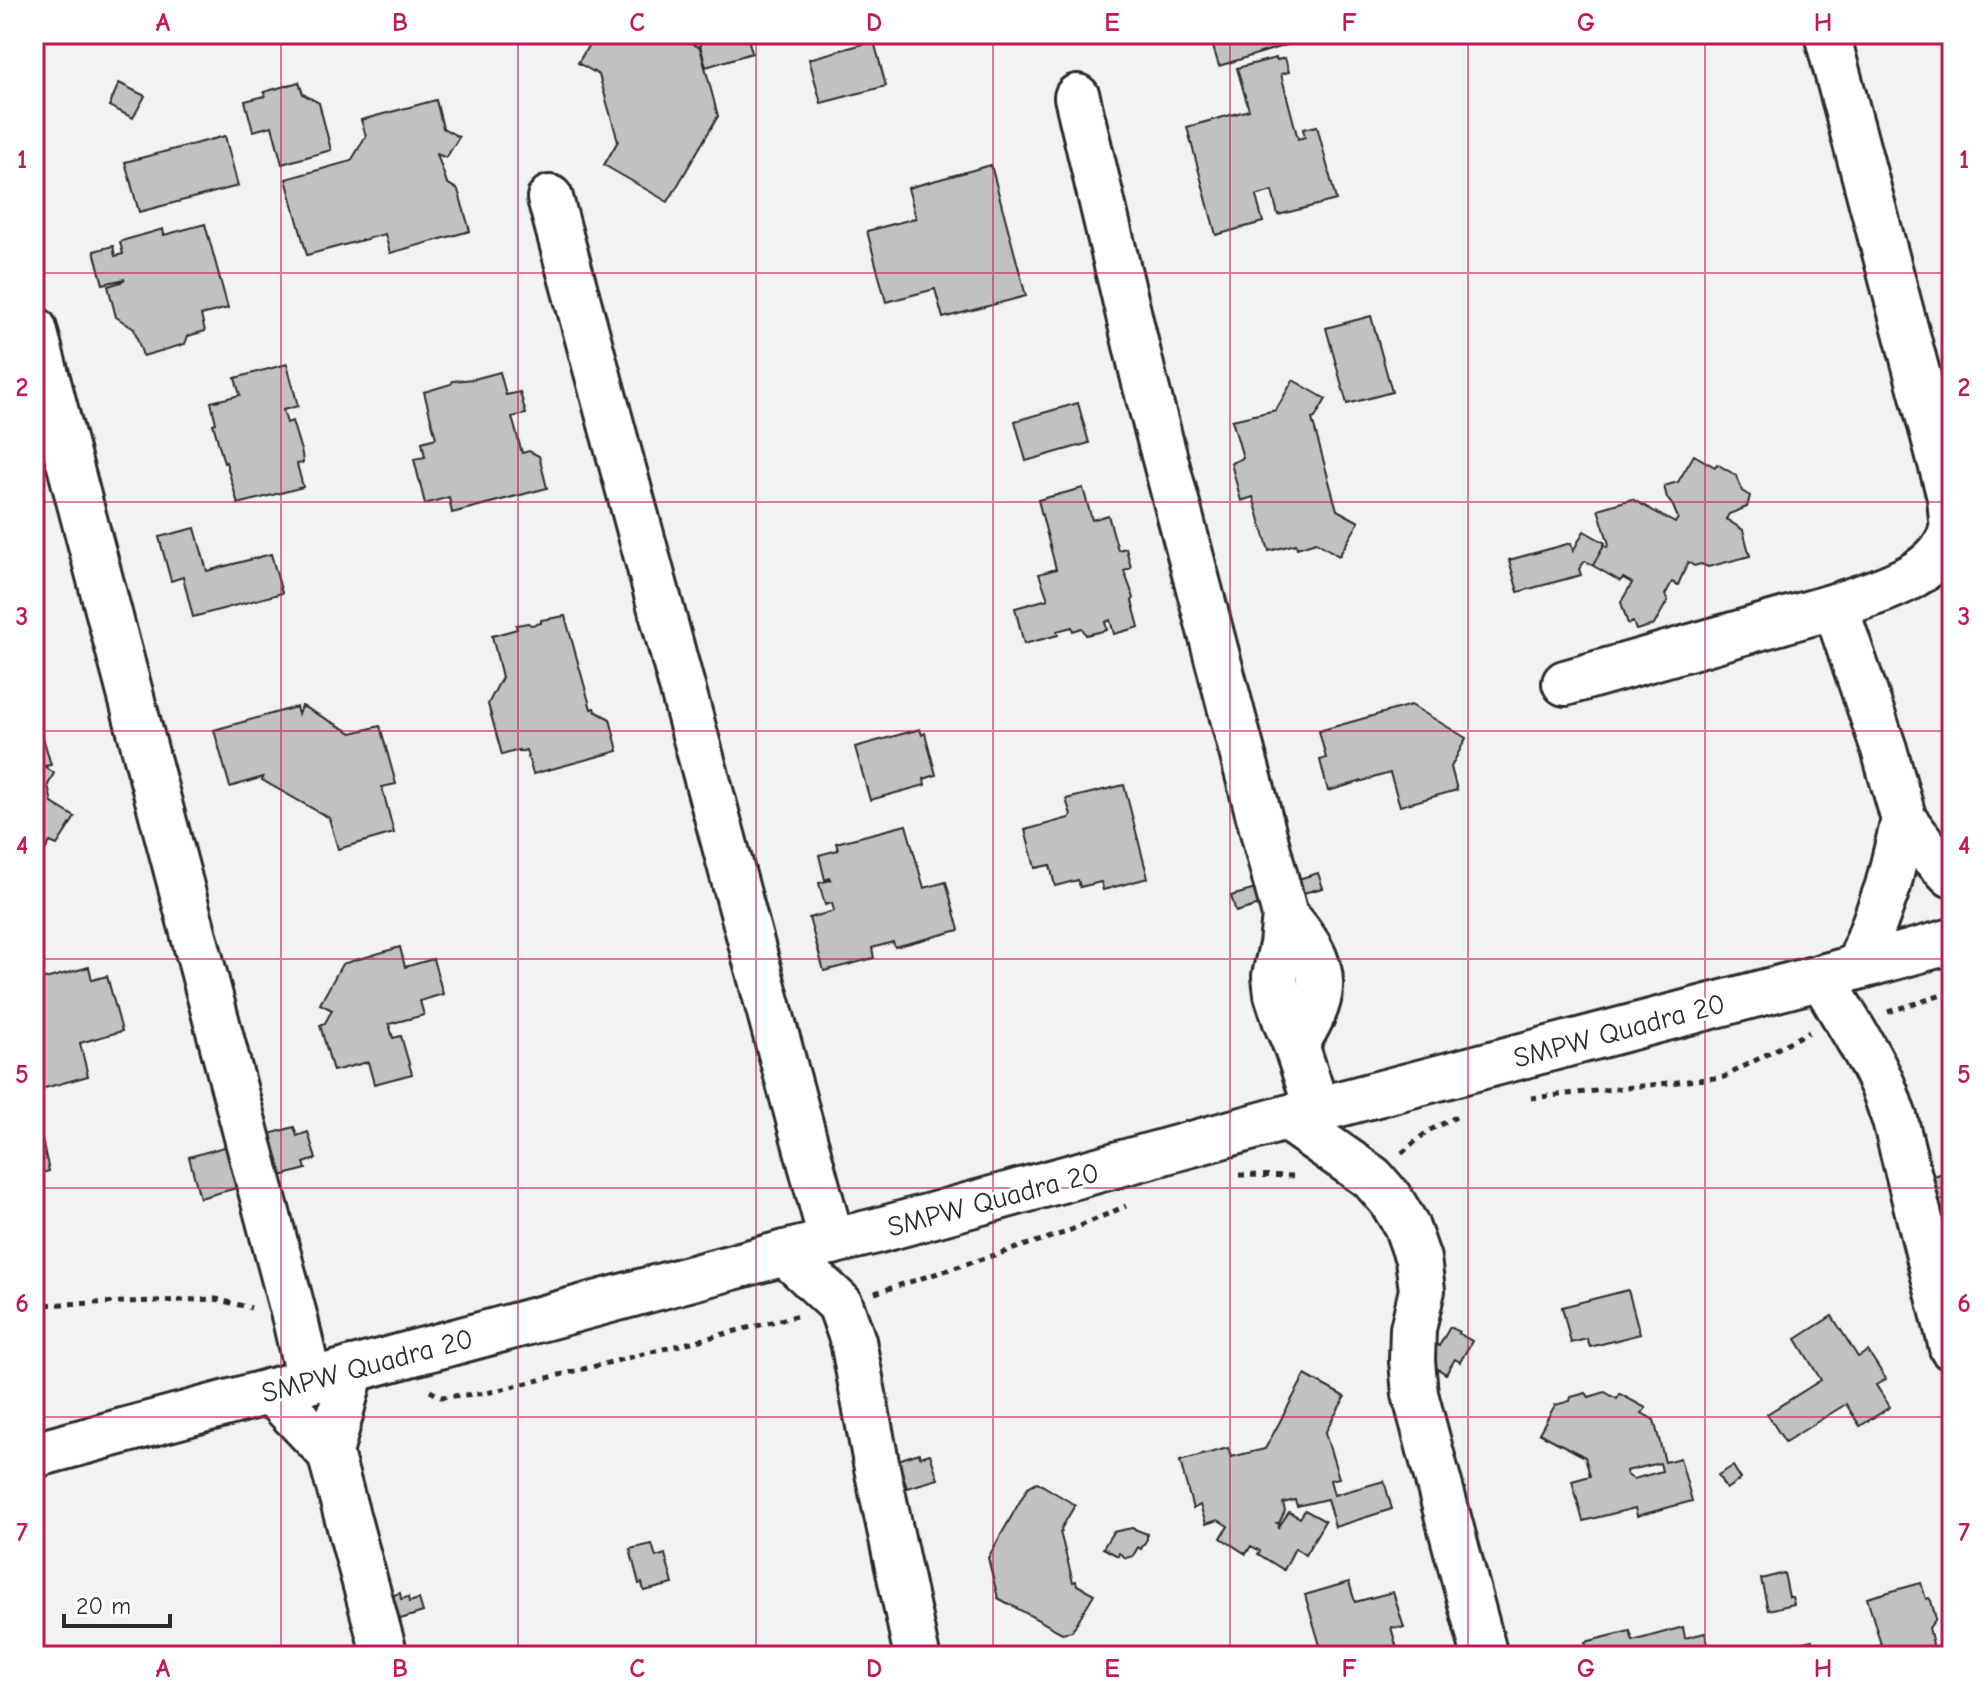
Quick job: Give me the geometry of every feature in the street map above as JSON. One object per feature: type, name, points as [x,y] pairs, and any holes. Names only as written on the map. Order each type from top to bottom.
[{"type":"street","points":[[1827,34],[1950,497],[1952,521]]},
{"type":"street","points":[[1077,97],[1145,383],[1285,915],[1285,933],[1275,976],[1277,994],[1296,1045],[1302,1114],[1372,1178],[1391,1200],[1406,1225],[1418,1259],[1422,1290],[1413,1329],[1415,1394],[1485,1656]]},
{"type":"street","points":[[550,198],[832,1242]]},
{"type":"street","points":[[34,329],[291,1303],[290,1386],[330,1453],[385,1656]]},
{"type":"street","points":[[1565,683],[1879,591],[1923,570],[1938,558],[1948,545],[1952,530]]},
{"type":"street","points":[[1835,606],[1884,749],[1904,820],[1952,875]]},
{"type":"street","points":[[1904,820],[1888,886],[1841,971],[1837,1005],[1871,1062],[1891,1109],[1952,1348]]},
{"type":"street","name":"SMPW Quadra 20","points":[[34,1455],[1952,941]]},
{"type":"street","points":[[840,1304],[876,1231]]},
{"type":"street","points":[[785,1253],[840,1304],[853,1341],[917,1656]]},
{"type":"street","points":[[330,1453],[352,1369]]},
{"type":"building","points":[[183,34],[210,34],[210,37],[185,44]]},
{"type":"building","points":[[595,34],[675,34],[700,48],[718,116],[668,202],[604,165],[618,141],[599,75],[578,63]]},
{"type":"building","points":[[697,34],[747,34],[752,53],[706,67]]},
{"type":"building","points":[[1209,34],[1300,34],[1302,40],[1219,66]]},
{"type":"building","points":[[874,41],[886,86],[821,103],[809,59]]},
{"type":"building","points":[[1285,58],[1289,72],[1281,74],[1298,139],[1305,137],[1303,129],[1317,126],[1336,200],[1278,215],[1272,191],[1256,196],[1263,222],[1216,235],[1187,127],[1249,110],[1237,68]]},
{"type":"building","points":[[299,82],[303,94],[319,103],[331,150],[282,164],[272,126],[253,131],[245,101]]},
{"type":"building","points":[[119,83],[145,96],[133,118],[109,106]]},
{"type":"building","points":[[436,100],[443,128],[459,137],[446,158],[437,154],[447,183],[458,190],[470,231],[390,253],[385,234],[307,255],[286,179],[351,161],[366,136],[361,120]]},
{"type":"building","points":[[225,136],[238,186],[139,212],[125,162]]},
{"type":"building","points":[[991,165],[1026,296],[943,318],[935,289],[886,302],[867,231],[916,218],[908,188]]},
{"type":"building","points":[[205,224],[228,308],[201,315],[205,331],[188,336],[185,344],[143,356],[134,329],[116,317],[108,286],[125,279],[103,284],[94,251],[113,246],[115,256],[123,254],[120,242],[125,240],[163,229],[164,235]]},
{"type":"building","points":[[1371,316],[1392,392],[1347,404],[1326,328]]},
{"type":"building","points":[[287,364],[298,406],[283,410],[287,423],[292,421],[302,454],[303,463],[297,464],[303,487],[238,504],[213,424],[216,423],[211,402],[240,395],[235,378]]},
{"type":"building","points":[[500,372],[506,395],[520,392],[526,414],[512,417],[522,453],[529,451],[539,456],[547,488],[452,513],[449,497],[425,504],[414,459],[425,457],[422,442],[436,438],[424,392],[453,381]]},
{"type":"building","points":[[1293,380],[1326,399],[1312,419],[1337,510],[1359,522],[1339,556],[1316,542],[1269,551],[1253,497],[1241,501],[1231,463],[1243,458],[1232,420],[1276,410]]},
{"type":"building","points":[[1078,403],[1089,443],[1026,461],[1015,421]]},
{"type":"building","points":[[1694,455],[1737,476],[1742,491],[1750,496],[1747,507],[1729,514],[1726,519],[1743,530],[1750,556],[1708,567],[1701,564],[1694,566],[1688,562],[1678,585],[1672,582],[1665,595],[1668,600],[1654,625],[1636,630],[1633,622],[1628,624],[1621,602],[1632,583],[1623,578],[1620,581],[1590,564],[1593,565],[1604,545],[1607,547],[1609,544],[1598,509],[1632,499],[1675,523],[1678,518],[1664,486],[1678,482]]},
{"type":"building","points":[[1083,488],[1092,520],[1108,515],[1118,550],[1126,548],[1131,568],[1124,571],[1134,598],[1132,601],[1139,627],[1114,634],[1110,620],[1105,622],[1107,630],[1086,635],[1082,628],[1073,631],[1072,627],[1057,631],[1058,635],[1024,644],[1015,608],[1048,599],[1039,574],[1056,569],[1038,500]]},
{"type":"building","points":[[195,528],[207,571],[271,554],[282,593],[193,617],[183,577],[171,581],[159,537]]},
{"type":"building","points":[[1584,531],[1605,543],[1593,565],[1585,561],[1579,569],[1581,575],[1518,592],[1509,560],[1571,543],[1573,551]]},
{"type":"building","points":[[565,616],[591,709],[610,719],[618,751],[533,774],[526,750],[502,755],[488,704],[502,677],[492,636],[517,629],[516,625],[531,625]]},
{"type":"building","points":[[1411,705],[1466,738],[1451,767],[1457,790],[1400,806],[1390,773],[1328,791],[1320,760],[1326,758],[1319,731]]},
{"type":"building","points":[[34,706],[51,765],[44,766],[54,773],[48,785],[52,803],[75,817],[57,845],[50,842],[37,864],[34,862]]},
{"type":"building","points":[[302,706],[352,733],[380,726],[396,784],[382,787],[394,833],[338,849],[329,818],[262,780],[263,777],[230,787],[214,730],[296,707],[298,714]]},
{"type":"building","points":[[920,729],[922,735],[925,733],[936,775],[924,779],[925,785],[870,800],[855,747]]},
{"type":"building","points":[[1124,785],[1148,878],[1103,890],[1101,882],[1080,887],[1078,880],[1055,886],[1050,865],[1035,868],[1025,830],[1069,818],[1071,815],[1066,799]]},
{"type":"building","points":[[906,825],[924,888],[946,882],[959,930],[895,947],[893,942],[872,948],[874,958],[824,971],[809,918],[834,911],[832,903],[825,905],[819,883],[831,880],[825,880],[819,855],[838,850],[836,843]]},
{"type":"building","points":[[1318,873],[1323,888],[1299,894],[1295,880]]},
{"type":"building","points":[[1259,888],[1263,904],[1236,912],[1231,896]]},
{"type":"building","points":[[400,947],[405,967],[433,959],[443,994],[420,1001],[424,1015],[389,1024],[393,1038],[401,1036],[412,1074],[374,1084],[368,1062],[333,1071],[320,1025],[325,1023],[332,1010],[320,1004],[342,964]]},
{"type":"building","points":[[89,967],[92,980],[107,976],[122,1031],[80,1043],[88,1076],[34,1091],[34,982]]},
{"type":"building","points":[[34,1104],[49,1171],[34,1175]]},
{"type":"building","points":[[294,1127],[297,1136],[308,1132],[316,1159],[304,1163],[306,1169],[200,1198],[189,1157]]},
{"type":"building","points":[[1950,1171],[1952,1197],[1924,1205],[1917,1181]]},
{"type":"building","points":[[1628,1290],[1640,1334],[1590,1347],[1587,1339],[1571,1343],[1562,1307]]},
{"type":"building","points":[[1832,1316],[1858,1357],[1868,1351],[1886,1379],[1876,1385],[1890,1407],[1860,1426],[1846,1404],[1785,1442],[1767,1414],[1821,1380],[1796,1339]]},
{"type":"building","points":[[1450,1327],[1472,1341],[1460,1362],[1455,1359],[1446,1374],[1427,1362],[1388,1349],[1394,1339],[1439,1346]]},
{"type":"building","points":[[1305,1375],[1345,1397],[1325,1433],[1339,1478],[1330,1480],[1334,1495],[1384,1481],[1392,1509],[1335,1527],[1327,1499],[1297,1506],[1295,1500],[1283,1503],[1285,1511],[1277,1523],[1280,1525],[1278,1528],[1289,1512],[1300,1518],[1305,1510],[1325,1521],[1305,1555],[1295,1548],[1284,1570],[1251,1546],[1246,1554],[1221,1538],[1228,1526],[1218,1520],[1206,1524],[1200,1505],[1193,1509],[1180,1461],[1228,1448],[1231,1457],[1265,1449]]},
{"type":"building","points":[[1605,1392],[1617,1399],[1620,1394],[1646,1408],[1642,1413],[1654,1420],[1665,1462],[1680,1458],[1692,1501],[1637,1516],[1635,1508],[1583,1521],[1572,1481],[1590,1476],[1585,1457],[1539,1433],[1555,1405],[1586,1393],[1589,1397]],"holes":[[[1660,1463],[1662,1471],[1634,1479],[1626,1471]]]},
{"type":"building","points":[[919,1453],[920,1457],[930,1454],[938,1479],[907,1488],[898,1460]]},
{"type":"building","points":[[1733,1466],[1741,1479],[1726,1489],[1718,1475]]},
{"type":"building","points":[[1037,1482],[1075,1505],[1060,1532],[1073,1582],[1094,1594],[1072,1631],[1062,1633],[998,1598],[988,1558],[1028,1487]]},
{"type":"building","points":[[1132,1528],[1147,1534],[1141,1549],[1138,1547],[1133,1556],[1126,1558],[1119,1553],[1118,1556],[1103,1548],[1113,1532]]},
{"type":"building","points":[[652,1544],[656,1557],[665,1554],[673,1584],[644,1591],[642,1583],[639,1584],[630,1549]]},
{"type":"building","points":[[1784,1573],[1789,1597],[1792,1597],[1794,1604],[1768,1610],[1761,1579]]},
{"type":"building","points":[[1349,1582],[1355,1602],[1393,1592],[1404,1628],[1391,1627],[1399,1656],[1308,1656],[1322,1652],[1305,1595]]},
{"type":"building","points":[[1921,1583],[1935,1615],[1929,1628],[1931,1648],[1939,1646],[1941,1656],[1885,1656],[1892,1654],[1891,1649],[1883,1651],[1867,1598]]},
{"type":"building","points":[[400,1593],[401,1599],[408,1597],[409,1602],[419,1599],[423,1612],[391,1622],[384,1598]]},
{"type":"building","points":[[1683,1627],[1685,1638],[1705,1633],[1711,1656],[1589,1656],[1585,1642],[1630,1631],[1633,1641]]},
{"type":"building","points":[[1812,1640],[1815,1656],[1783,1656],[1781,1647]]}]
